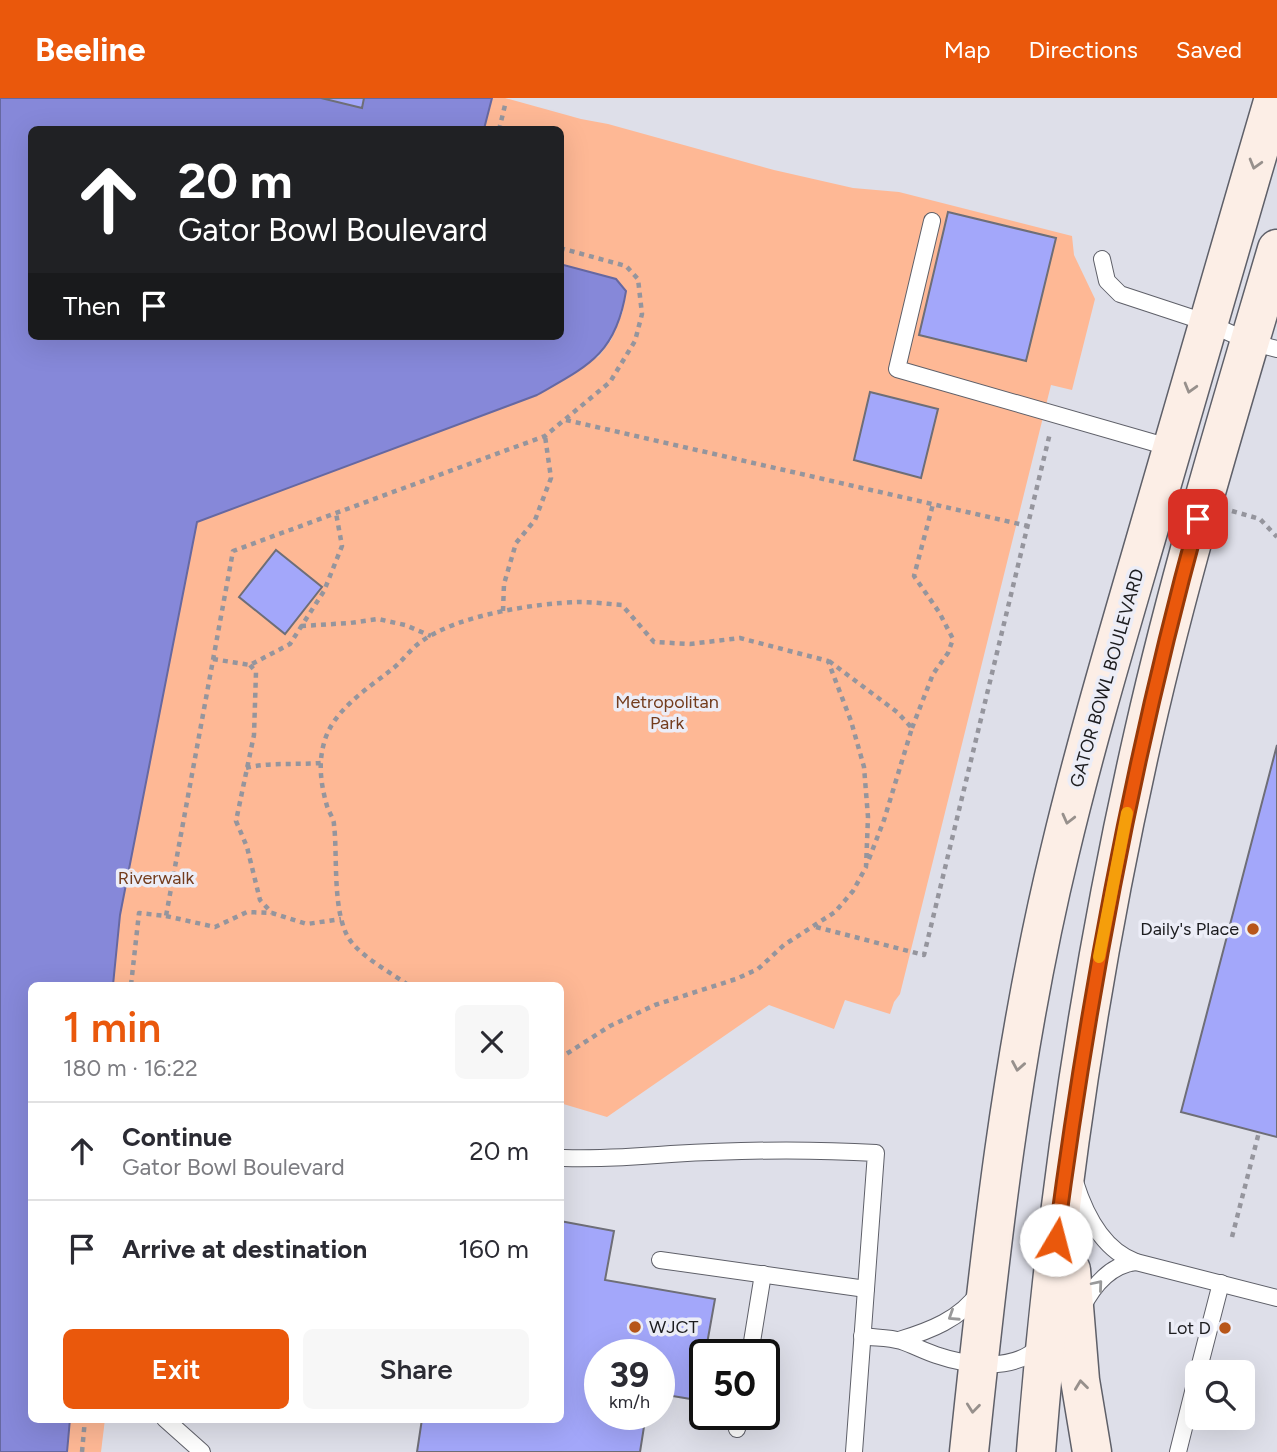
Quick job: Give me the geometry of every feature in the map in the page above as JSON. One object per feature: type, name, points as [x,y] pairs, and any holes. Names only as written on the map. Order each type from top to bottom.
[{"type":"main road","name":"GATOR BOWL BOULEVARD","points":[[969,1452],[988,1270],[1013,1094],[1059,854],[1089,734],[1274,98]]},
{"type":"main road","points":[[1036,1452],[1060,1332],[1068,1146],[1098,961],[1144,730],[1188,554],[1263,346],[1277,249]]},
{"type":"main road","points":[[1060,1332],[1080,1380],[1092,1452]]},
{"type":"lane","points":[[932,221],[897,369],[1172,448]]},
{"type":"lane","points":[[1102,258],[1107,281],[1120,294],[1208,323],[1263,346]]},
{"type":"lane","points":[[1068,1146],[1074,1178],[1090,1220],[1110,1245],[1124,1256],[1136,1262],[1277,1298]]},
{"type":"lane","points":[[564,1158],[614,1160],[673,1154],[827,1150],[876,1153],[854,1452]]},
{"type":"lane","points":[[660,1260],[866,1289]]},
{"type":"lane","points":[[863,1336],[899,1340],[950,1359],[978,1364],[1000,1364],[1018,1360],[1034,1352],[1060,1332],[1106,1275],[1121,1265],[1136,1262]]},
{"type":"lane","points":[[899,1340],[927,1331],[960,1312],[978,1294],[988,1270]]},
{"type":"lane","points":[[752,1339],[763,1274]]},
{"type":"lane","points":[[1202,1360],[1221,1283]]},
{"type":"lane","points":[[169,1423],[202,1452]]},
{"type":"lane","points":[[1178,1452],[1185,1425]]},
{"type":"path","points":[[500,126],[506,101]]},
{"type":"path","points":[[166,916],[233,551],[545,436],[610,382],[635,341],[642,314],[638,279],[625,266],[564,249]]},
{"type":"path","points":[[815,927],[924,955],[1055,414]]},
{"type":"path","points":[[565,419],[1028,526]]},
{"type":"path","points":[[503,611],[504,584],[516,543],[535,520],[551,478],[545,436]]},
{"type":"path","points":[[564,1055],[610,1026],[655,1005],[736,979],[758,969],[784,945],[835,912],[853,891],[866,867],[884,820],[912,728],[933,674],[948,653],[953,639],[939,612],[914,576],[933,504]]},
{"type":"path","points":[[1228,510],[1259,519],[1277,537]]},
{"type":"path","points":[[213,659],[250,665],[290,644],[324,591],[342,547],[336,513]]},
{"type":"path","points":[[404,982],[355,946],[348,937],[341,919],[334,822],[327,809],[320,771],[324,741],[335,721],[367,687],[394,669],[422,640],[458,623],[503,611],[580,602],[622,605],[654,642],[690,644],[740,639],[828,661],[897,712],[912,728]]},
{"type":"path","points":[[301,626],[378,619],[405,625],[431,636]]},
{"type":"path","points":[[828,661],[851,721],[864,767],[868,817],[866,867]]},
{"type":"path","points":[[250,665],[256,672],[254,735],[236,821],[247,847],[261,900],[272,913]]},
{"type":"path","points":[[246,768],[264,763],[321,763]]},
{"type":"path","points":[[131,982],[139,913],[215,927],[247,912],[272,913],[307,924],[341,919]]},
{"type":"path","points":[[1232,1237],[1259,1132]]},
{"type":"path","points":[[82,1452],[85,1423]]},
{"type":"green space","name":"Metropolitan Park","points":[[492,98],[505,98],[774,170],[853,188],[899,192],[1072,236],[1074,255],[1095,299],[1072,390],[1051,385],[900,994],[890,1014],[845,1000],[834,1029],[769,1005],[607,1117],[564,1104],[564,982],[113,982],[120,915],[197,522],[537,395],[599,356],[611,340],[623,311],[616,279],[564,265],[564,126],[485,126]]},
{"type":"green space","points":[[70,1423],[105,1423],[101,1452],[67,1452]]},
{"type":"water","points":[[0,98],[492,98],[485,126],[28,126],[28,340],[564,340],[564,265],[616,279],[626,291],[615,330],[597,356],[537,395],[197,522],[120,915],[113,982],[28,982],[28,1423],[70,1423],[67,1452],[0,1452]]},
{"type":"building","points":[[321,98],[364,98],[362,108]]},
{"type":"building","points":[[948,212],[1056,238],[1026,361],[919,335]]},
{"type":"building","points":[[870,392],[938,409],[921,478],[854,460]]},
{"type":"building","points":[[276,550],[322,587],[285,634],[239,597]]},
{"type":"building","name":"Daily's Place","points":[[1277,745],[1277,1137],[1181,1112]]},
{"type":"building","name":"WJCT","points":[[564,1222],[614,1231],[605,1280],[715,1299],[708,1339],[689,1339],[689,1399],[675,1396],[675,1339],[584,1339],[584,1430],[643,1430],[640,1452],[417,1452],[421,1423],[564,1423]]},
{"type":"slow traffic","points":[[1099,957],[1127,813]]},
{"type":"place","name":"Daily's Place","points":[[1253,929]]},
{"type":"place","name":"WJCT","points":[[635,1327]]},
{"type":"place","name":"Lot D","points":[[1225,1328]]},
{"type":"route","points":[[1056,1240],[1080,1070],[1114,875],[1144,730],[1198,519]]},
{"type":"park label","name":"Riverwalk","points":[[156,878]]}]
